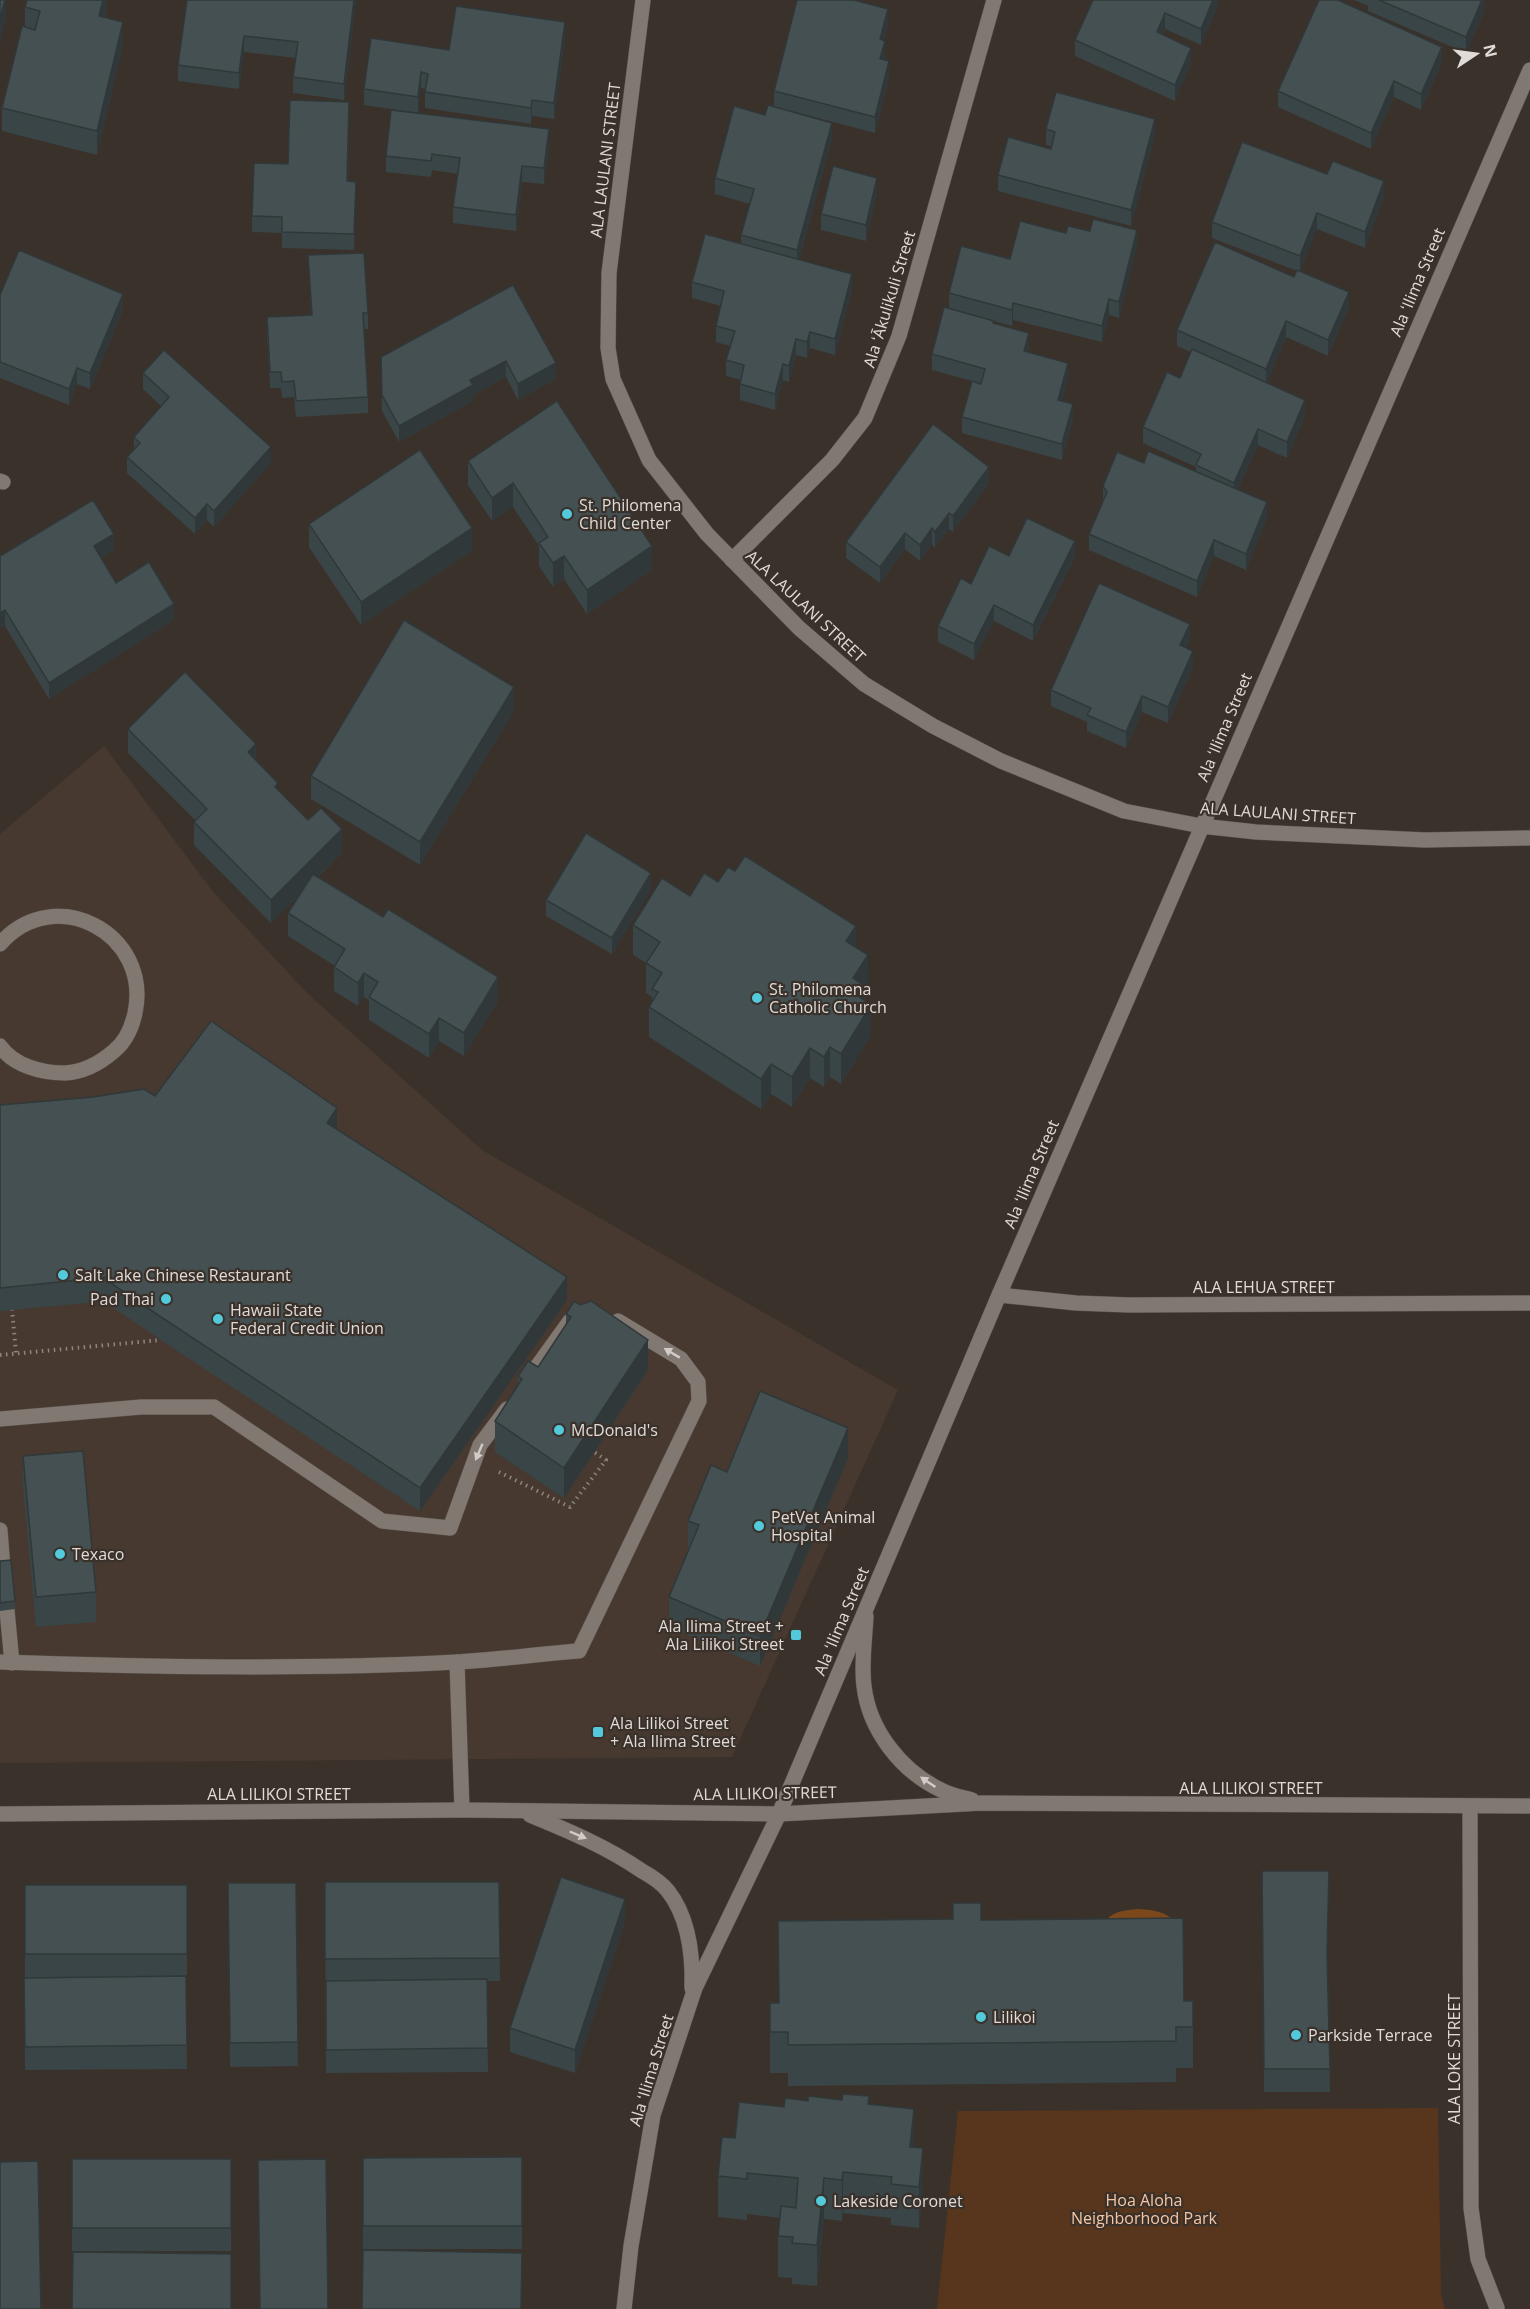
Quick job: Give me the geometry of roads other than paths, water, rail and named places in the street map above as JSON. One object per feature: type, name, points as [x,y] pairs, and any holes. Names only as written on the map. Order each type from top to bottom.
[{"type":"street","name":"ALA LAULANI STREET","points":[[644,0],[609,273],[608,348],[613,379],[649,460],[707,534],[799,628],[864,684],[933,726],[1001,761],[1124,811],[1201,826],[1256,832],[1414,839],[1530,838]]},
{"type":"street","name":"Ala ʻĀkulikuli Street","points":[[732,560],[832,460],[864,418],[878,389],[899,336],[994,0]]},
{"type":"street","name":"Ala ʻIlima Street","points":[[624,2309],[631,2246],[653,2115],[695,1988],[779,1814],[999,1295],[1530,70]]},
{"type":"street","points":[[0,944],[9,933],[32,921],[57,915],[82,919],[105,930],[123,948],[135,971],[139,998],[133,1023],[120,1046],[100,1063],[75,1072],[49,1073],[23,1065],[0,1046]]},
{"type":"street","name":"ALA LEHUA STREET","points":[[999,1295],[1076,1303],[1129,1305],[1530,1303]]},
{"type":"street","points":[[0,1419],[141,1407],[214,1407],[382,1521],[450,1528],[480,1445],[576,1312],[584,1309]]},
{"type":"street","points":[[7,1610],[6,1663],[163,1667],[457,1662],[579,1651],[699,1401],[698,1382],[681,1359],[604,1312]]},
{"type":"street","points":[[0,1530],[3,1568]]},
{"type":"street","points":[[866,1607],[864,1685],[871,1716],[880,1735],[924,1780],[941,1791],[982,1803]]},
{"type":"street","points":[[457,1662],[462,1810]]},
{"type":"street","name":"ALA LILIKOI STREET","points":[[0,1814],[462,1810],[779,1814],[982,1803],[1530,1806]]},
{"type":"street","name":"ALA LOKE STREET","points":[[1470,1807],[1471,2208],[1478,2259],[1498,2308]]},
{"type":"street","points":[[524,1812],[596,1843],[632,1863],[668,1891],[681,1914],[692,1949],[692,2001]]},
{"type":"place","name":"St. Philomena Child Center","points":[[567,514]]},
{"type":"place","name":"St. Philomena Catholic Church","points":[[757,998]]},
{"type":"place","name":"Salt Lake Chinese Restaurant","points":[[63,1275]]},
{"type":"place","name":"Pad Thai","points":[[166,1299]]},
{"type":"place","name":"Hawaii State Federal Credit Union","points":[[218,1319]]},
{"type":"place","name":"McDonald's","points":[[559,1430]]},
{"type":"place","name":"PetVet Animal Hospital","points":[[759,1526]]},
{"type":"place","name":"Texaco","points":[[60,1554]]},
{"type":"place","name":"Ala Ilima Street + Ala Lilikoi Street","points":[[796,1635]]},
{"type":"place","name":"Ala Lilikoi Street + Ala Ilima Street","points":[[598,1732]]},
{"type":"place","name":"Lilikoi","points":[[981,2017]]},
{"type":"place","name":"Parkside Terrace","points":[[1296,2035]]},
{"type":"place","name":"Lakeside Coronet","points":[[821,2201]]},
{"type":"park label","name":"Hoa Aloha Neighborhood Park","points":[[1144,2209]]}]
